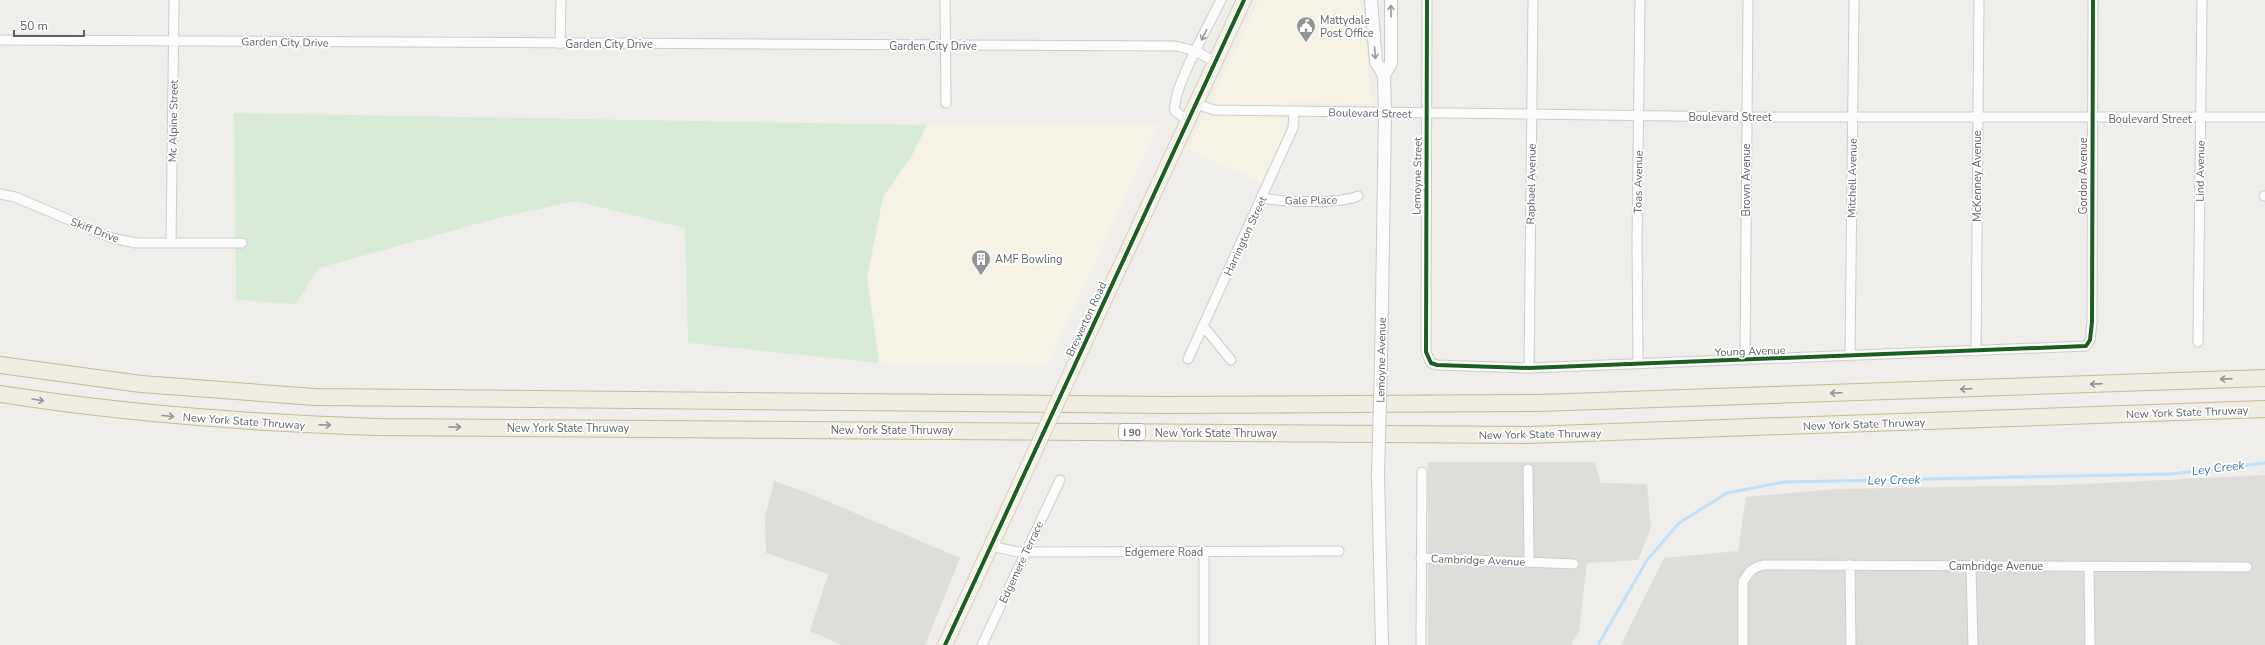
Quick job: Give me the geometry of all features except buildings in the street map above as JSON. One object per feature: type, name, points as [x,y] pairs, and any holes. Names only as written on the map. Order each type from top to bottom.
[{"type":"highway","points":[[0,365],[141,384],[315,397],[1166,405],[1539,404],[2265,378]]},
{"type":"highway","name":"New York State Thruway","points":[[0,394],[67,405],[148,414],[252,423],[379,427],[1528,435],[2265,409]]},
{"type":"main road","name":"Brewerton Road","points":[[945,645],[1244,0]]},
{"type":"street","name":"Mc Alpine Street","points":[[171,243],[174,0]]},
{"type":"street","points":[[560,44],[561,0]]},
{"type":"street","points":[[945,0],[946,103]]},
{"type":"street","points":[[1188,121],[1175,111],[1174,104],[1196,51],[1221,0]]},
{"type":"street","name":"Lemoyne Avenue","points":[[1371,0],[1376,62],[1384,75],[1385,113],[1378,475],[1382,645]]},
{"type":"street","name":"Lemoyne Avenue","points":[[1384,75],[1391,63],[1390,0]]},
{"type":"street","name":"Lemoyne Street","points":[[1426,352],[1427,0]]},
{"type":"street","name":"Raphael Avenue","points":[[1529,368],[1533,0]]},
{"type":"street","name":"Toas Avenue","points":[[1638,364],[1637,242],[1640,0]]},
{"type":"street","name":"Brown Avenue","points":[[1745,360],[1748,0]]},
{"type":"street","name":"Mitchell Avenue","points":[[1850,356],[1854,0]]},
{"type":"street","name":"McKenney Avenue","points":[[1976,351],[1979,0]]},
{"type":"street","name":"Gordon Avenue","points":[[2082,348],[2086,346],[2090,340],[2092,322],[2093,0]]},
{"type":"street","name":"Lind Avenue","points":[[2198,342],[2202,0]]},
{"type":"street","name":"Garden City Drive","points":[[0,40],[1176,46],[1196,51],[1215,62]]},
{"type":"street","name":"Boulevard Street","points":[[1196,104],[1214,110],[1427,114],[1852,118],[2265,118]]},
{"type":"street","name":"Harrington Street","points":[[1188,359],[1263,198],[1293,128],[1294,111]]},
{"type":"street","name":"Skiff Drive","points":[[0,194],[15,197],[112,238],[136,243],[242,243]]},
{"type":"street","name":"Gale Place","points":[[1263,198],[1275,201],[1338,200],[1358,196]]},
{"type":"street","points":[[1204,327],[1231,360]]},
{"type":"street","name":"Young Avenue","points":[[1426,352],[1431,363],[1437,366],[1529,368],[2082,348]]},
{"type":"street","points":[[1528,469],[1529,562]]},
{"type":"street","points":[[1421,558],[1422,472]]},
{"type":"street","name":"Edgemere Terrace","points":[[982,645],[1060,480]]},
{"type":"street","name":"Edgemere Road","points":[[991,546],[1026,552],[1339,551]]},
{"type":"street","points":[[1204,552],[1204,645]]},
{"type":"street","name":"Cambridge Avenue","points":[[1422,645],[1421,558],[1574,564]]},
{"type":"street","name":"Cambridge Avenue","points":[[1743,645],[1743,582],[1747,573],[1756,567],[1764,565],[2089,567],[2247,566]]},
{"type":"street","points":[[1850,566],[1851,645]]},
{"type":"street","points":[[1971,566],[1973,645]]},
{"type":"street","points":[[2089,567],[2090,645]]},
{"type":"shaded area","points":[[1259,0],[1361,0],[1372,104],[1289,102],[1284,136],[1261,182],[1188,149]]},
{"type":"shaded area","points":[[927,125],[1158,125],[1047,366],[879,363],[867,278],[883,197],[911,157]]},
{"type":"shaded area","points":[[1428,462],[1595,462],[1601,483],[1647,484],[1651,528],[1638,560],[1587,563],[1579,632],[1571,645],[1428,645]]},
{"type":"shaded area","points":[[2265,475],[2265,645],[1621,645],[1664,558],[1738,551],[1746,497],[1835,489],[2061,485]]},
{"type":"shaded area","points":[[774,481],[808,493],[960,558],[925,645],[842,645],[810,631],[828,574],[766,553],[765,517]]},
{"type":"green space","points":[[234,113],[927,125],[911,157],[883,197],[867,278],[879,363],[688,343],[685,228],[575,201],[498,218],[319,268],[296,304],[236,300]]},
{"type":"waterway","name":"Ley Creek","points":[[1598,645],[1647,560],[1679,523],[1727,493],[1784,482],[2171,474],[2265,463]]},
{"type":"cycle path","points":[[945,645],[1244,0]]},
{"type":"cycle path","points":[[1427,0],[1426,352],[1431,363],[1437,365],[1529,368],[2086,346],[2090,340],[2092,322],[2093,0]]},
{"type":"place","name":"Mattydale Post Office","points":[[1306,43]]},
{"type":"place","name":"AMF Bowling","points":[[981,276]]}]
